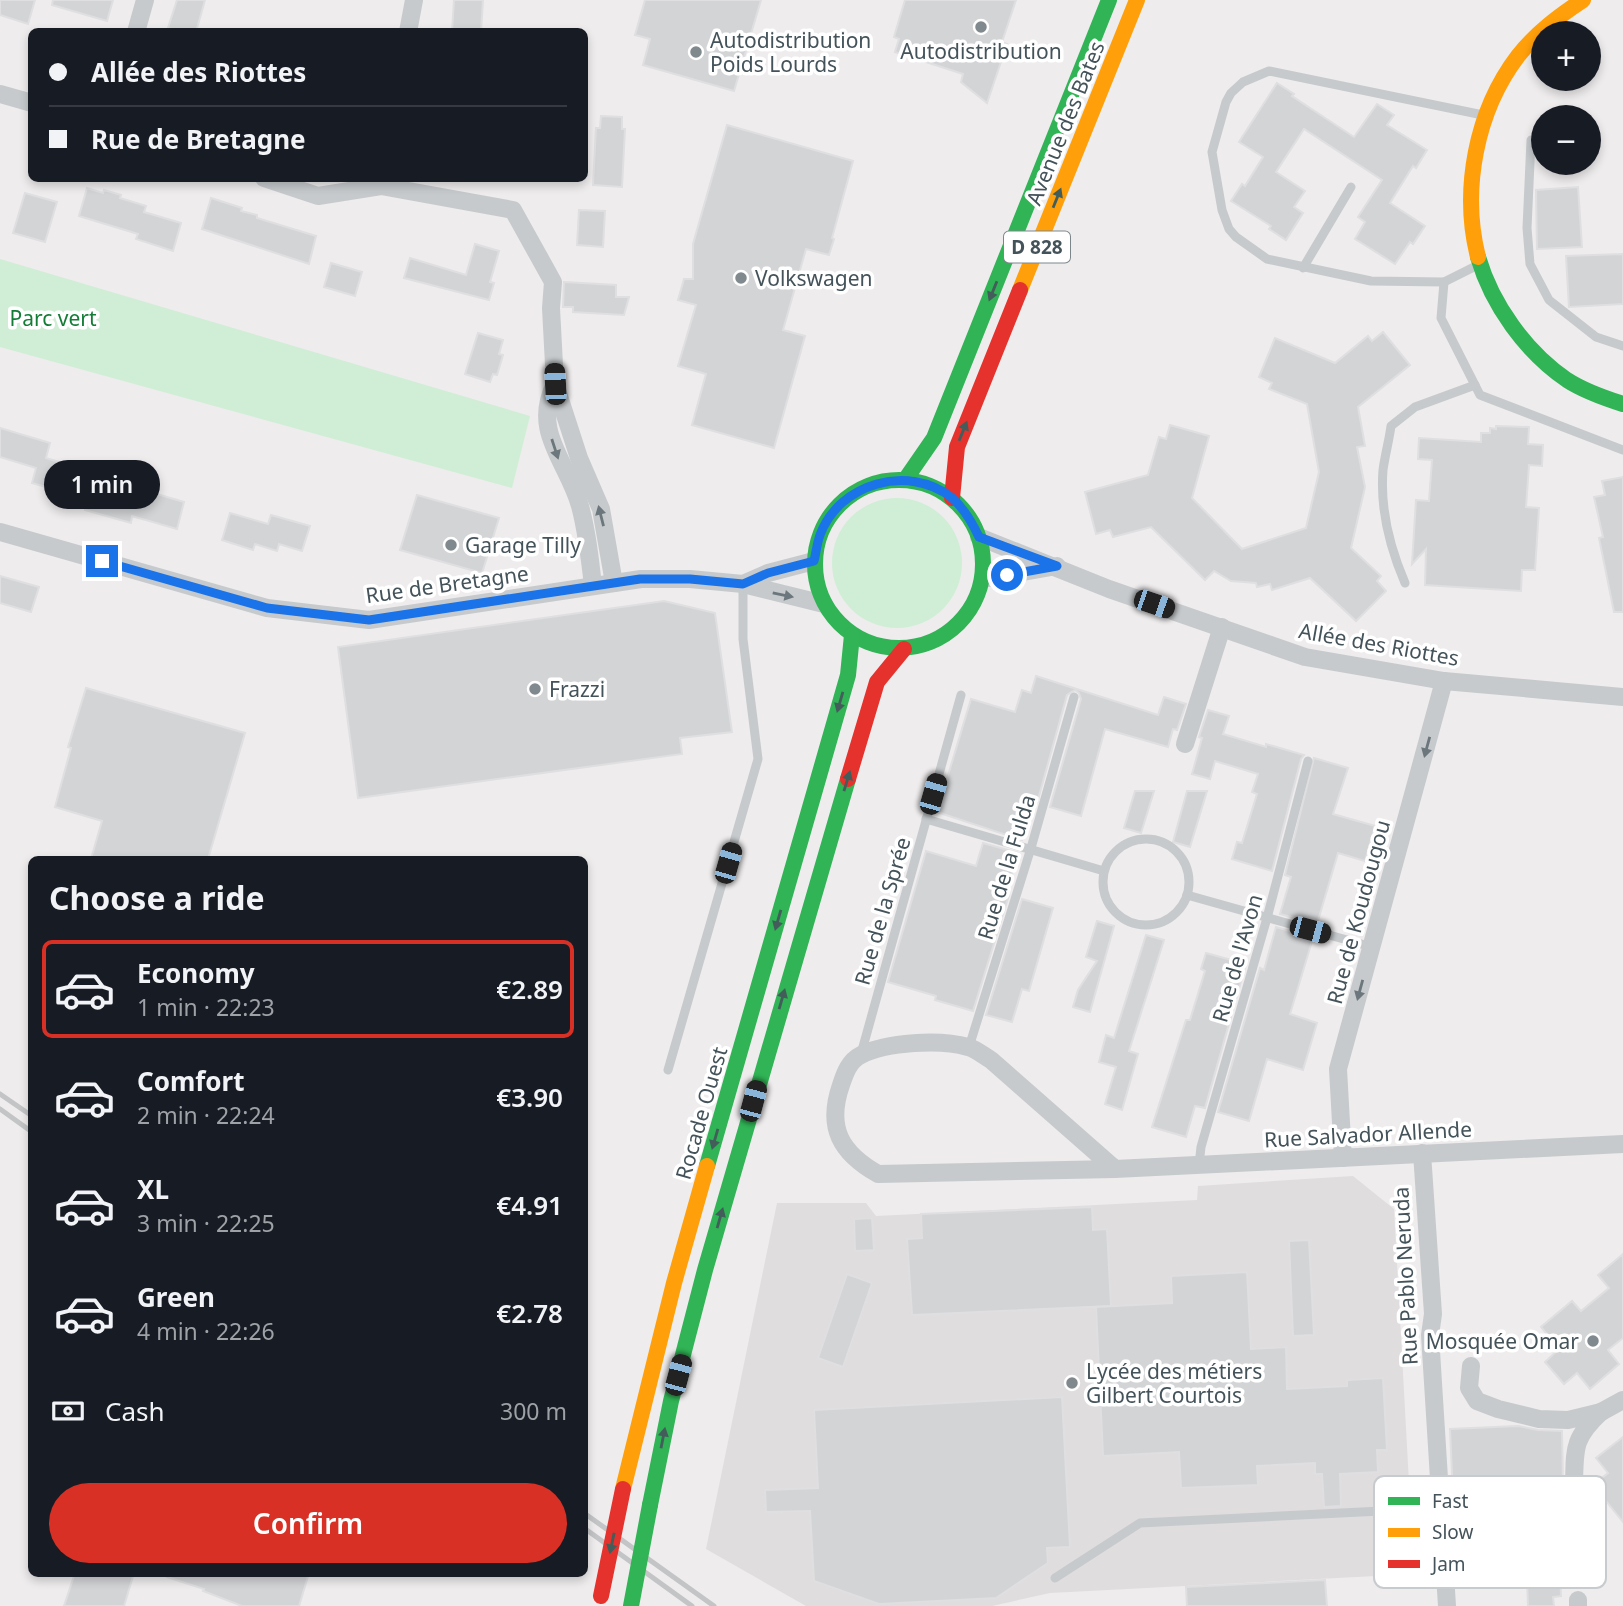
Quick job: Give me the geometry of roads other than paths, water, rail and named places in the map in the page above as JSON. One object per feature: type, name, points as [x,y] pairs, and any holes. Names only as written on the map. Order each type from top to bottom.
[{"type":"main road","name":"Avenue des Bates","points":[[905,480],[934,438],[1109,0]]},
{"type":"main road","name":"Avenue des Bates","points":[[952,498],[957,447],[1137,0]]},
{"type":"main road","points":[[1583,0],[1556,18],[1526,45],[1504,76],[1485,116],[1476,150],[1472,192],[1474,234],[1480,264],[1504,311],[1533,350],[1570,381],[1623,404]]},
{"type":"main road","points":[[905,480],[930,486],[952,498],[968,516],[979,537],[984,558],[983,579],[976,601],[963,619],[946,634],[926,645],[904,649],[886,648],[852,635],[836,621],[824,604],[817,583],[814,561],[820,535],[833,512],[853,493],[878,483],[905,480]]},
{"type":"main road","name":"Rocade Ouest","points":[[600,1601],[623,1489],[674,1283],[848,675],[852,635]]},
{"type":"main road","points":[[631,1606],[671,1401],[705,1270],[877,682],[904,649]]},
{"type":"street","points":[[137,28],[145,0]]},
{"type":"street","points":[[409,28],[414,0]]},
{"type":"street","points":[[0,94],[28,102]]},
{"type":"street","points":[[275,182],[318,197],[382,182],[513,211],[553,282],[551,308],[555,384],[579,458],[601,509],[614,583]]},
{"type":"street","points":[[555,384],[547,401],[547,421],[555,453],[579,503],[593,586]]},
{"type":"street","name":"Rue de Bretagne","points":[[0,532],[267,608],[369,620],[640,579],[690,579],[743,584],[824,604]]},
{"type":"street","name":"Allée des Riottes","points":[[979,537],[1109,589],[1305,657],[1444,681],[1623,697]]},
{"type":"street","name":"Rue de Bretagne","points":[[743,584],[768,573],[814,561]]},
{"type":"street","points":[[983,579],[1057,566]]},
{"type":"street","points":[[1185,744],[1222,627]]},
{"type":"street","name":"Rue de Koudougou","points":[[1343,1158],[1338,1069],[1444,681]]},
{"type":"street","points":[[860,1056],[888,1046],[919,1044],[969,1047],[991,1060],[1115,1168]]},
{"type":"street","name":"Rue Salvador Allende","points":[[860,1056],[847,1068],[837,1096],[837,1133],[847,1150],[861,1164],[878,1174],[1199,1165],[1623,1144]]},
{"type":"street","name":"Rue Pablo Neruda","points":[[1422,1153],[1433,1314],[1430,1335],[1440,1476]]},
{"type":"street","points":[[1471,1366],[1468,1388],[1477,1401],[1498,1409],[1539,1419],[1568,1420],[1601,1412]]},
{"type":"street","points":[[1575,1476],[1577,1441],[1587,1425],[1601,1412],[1623,1400]]},
{"type":"street","name":"Rue Pablo Neruda","points":[[1447,1588],[1447,1606]]},
{"type":"lane","points":[[1480,264],[1444,282],[1371,281],[1267,259],[1229,229],[1222,210],[1212,152],[1231,93],[1243,82],[1269,71],[1485,116]]},
{"type":"lane","points":[[1531,140],[1527,228],[1530,264],[1549,300],[1596,337],[1623,346]]},
{"type":"lane","points":[[1303,268],[1351,187]]},
{"type":"lane","points":[[1444,282],[1441,318],[1480,395],[1623,450]]},
{"type":"lane","points":[[1405,583],[1396,562],[1383,506],[1383,469],[1391,426],[1415,407],[1475,384]]},
{"type":"lane","points":[[668,1070],[758,759],[743,639],[743,584]]},
{"type":"lane","name":"Rue de la Sprée","points":[[860,1056],[961,695]]},
{"type":"lane","name":"Rue de la Fulda","points":[[969,1047],[1031,848],[1074,697]]},
{"type":"lane","name":"Rue de l'Avon","points":[[1199,1165],[1200,1147],[1267,918],[1308,761]]},
{"type":"lane","points":[[926,819],[1104,871]]},
{"type":"lane","points":[[1152,839],[1174,850],[1182,859],[1187,870],[1187,895],[1172,917],[1160,923],[1133,924],[1121,918],[1105,897],[1102,884],[1104,871],[1109,859],[1128,843],[1152,839]]},
{"type":"lane","points":[[1187,895],[1372,947]]},
{"type":"lane","points":[[1055,1578],[1140,1523],[1374,1511]]},
{"type":"railway","points":[[0,1094],[28,1113]]},
{"type":"railway","points":[[0,1109],[28,1129]]},
{"type":"railway","points":[[588,1516],[714,1606]]},
{"type":"railway","points":[[588,1531],[692,1606]]},
{"type":"place","name":"Autodistribution","points":[[981,27]]},
{"type":"place","name":"Autodistribution Poids Lourds","points":[[696,52]]},
{"type":"place","name":"Volkswagen","points":[[741,278]]},
{"type":"place","name":"Garage Tilly","points":[[451,545]]},
{"type":"place","name":"Frazzi","points":[[535,689]]},
{"type":"place","name":"Mosquée Omar","points":[[1593,1341]]},
{"type":"place","name":"Lycée des métiers Gilbert Courtois","points":[[1072,1383]]},
{"type":"park label","name":"Parc vert","points":[[53,318]]}]
